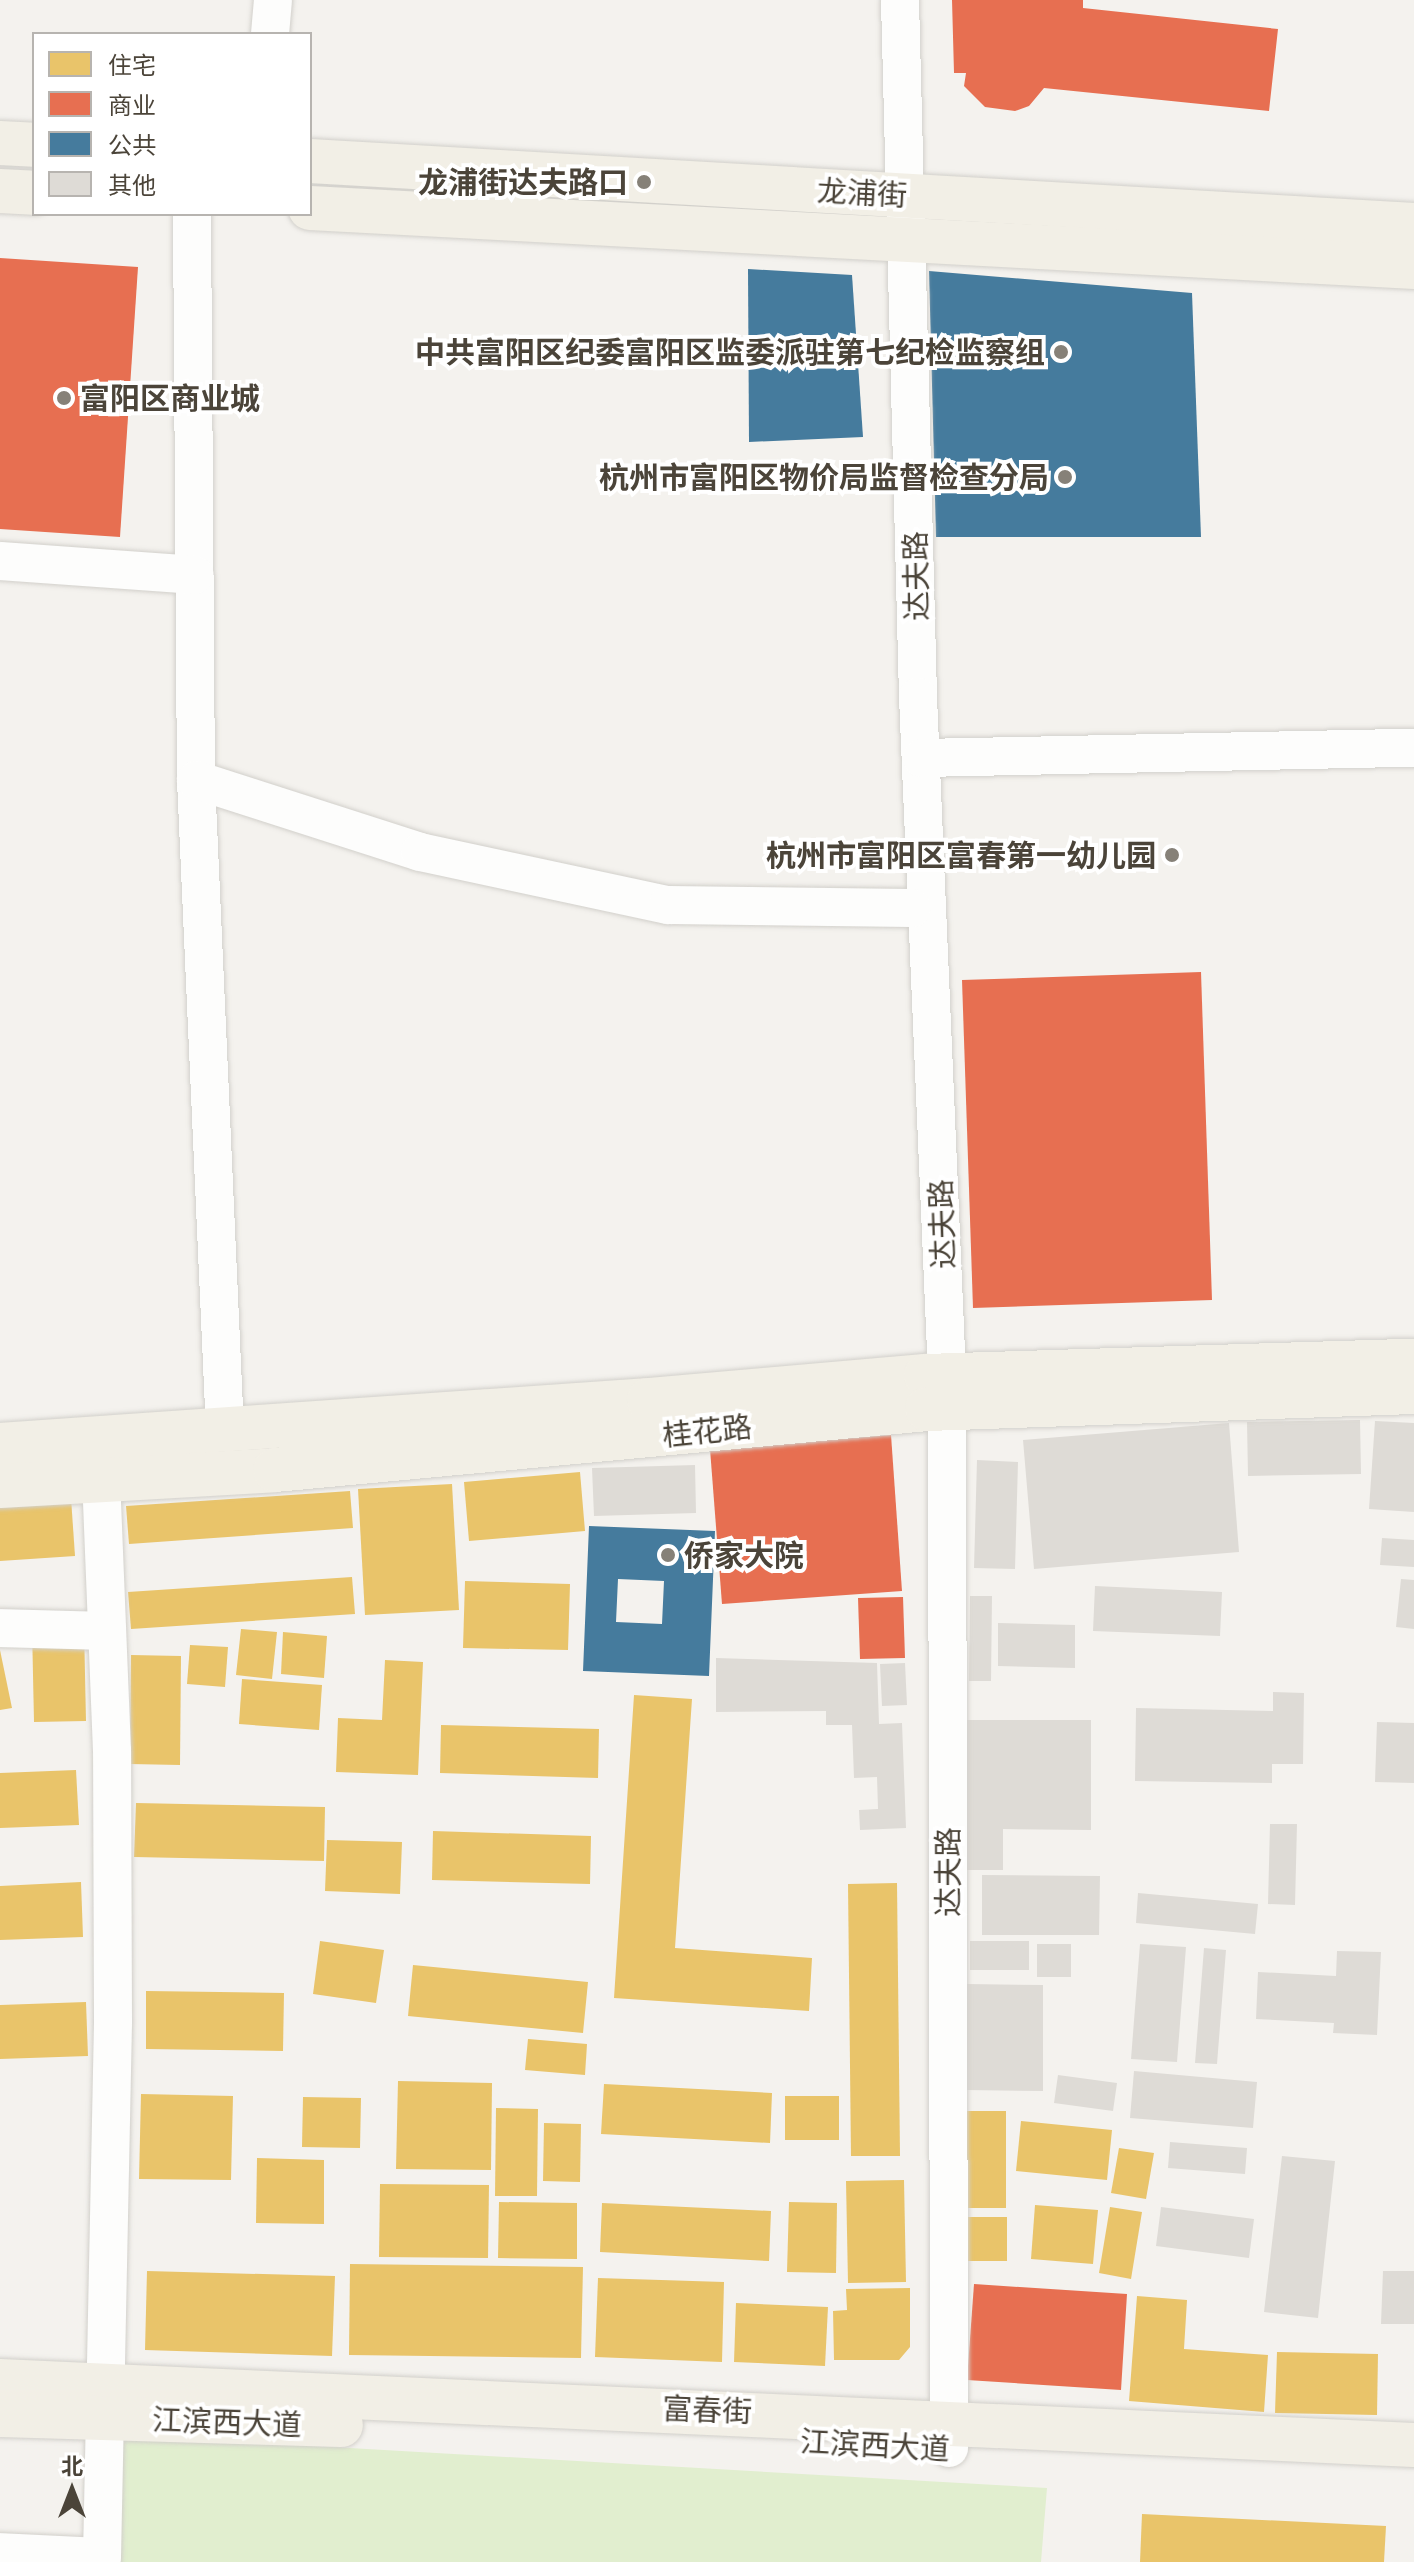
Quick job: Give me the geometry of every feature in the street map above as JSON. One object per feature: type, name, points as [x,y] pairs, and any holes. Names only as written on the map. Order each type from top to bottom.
[{"type":"main road","points":[[0,143],[32,145]]},
{"type":"main road","name":"龙浦街","points":[[312,161],[1414,225]]},
{"type":"main road","points":[[0,191],[32,193]]},
{"type":"main road","name":"龙浦街","points":[[312,208],[1414,267]]},
{"type":"main road","points":[[0,1445],[937,1392],[1414,1361]]},
{"type":"main road","name":"桂花路","points":[[0,1486],[500,1451],[937,1392],[1414,1392]]},
{"type":"main road","name":"富春街","points":[[0,2381],[104,2401],[941,2434],[1414,2445]]},
{"type":"main road","points":[[0,2415],[104,2401]]},
{"type":"main road","name":"江滨西大道","points":[[941,2434],[1414,2471]]},
{"type":"street","points":[[270,32],[273,0]]},
{"type":"street","name":"达夫路","points":[[880,0],[897,195]]},
{"type":"street","name":"达夫路","points":[[900,0],[897,195],[912,908],[937,1392]]},
{"type":"street","points":[[192,216],[196,780],[225,1431]]},
{"type":"street","name":"达夫路","points":[[898,239],[922,758],[937,1392],[941,2434]]},
{"type":"street","points":[[0,561],[194,575]]},
{"type":"street","points":[[922,758],[1414,748]]},
{"type":"street","points":[[196,780],[420,852],[668,905],[912,908]]},
{"type":"street","points":[[0,2552],[102,2557],[113,2022],[107,1631],[101,1481]]},
{"type":"street","points":[[0,1628],[107,1631]]},
{"type":"green space","points":[[106,2434],[1047,2488],[1041,2562],[110,2562]]},
{"type":"building: 住宅","points":[[580,1472],[585,1531],[469,1541],[464,1482]]},
{"type":"building: 住宅","points":[[452,1484],[459,1610],[365,1615],[358,1489]]},
{"type":"building: 住宅","points":[[350,1491],[353,1528],[129,1544],[126,1506]]},
{"type":"building: 住宅","points":[[71,1498],[75,1556],[0,1561],[0,1504]]},
{"type":"building: 住宅","points":[[352,1577],[355,1614],[131,1629],[128,1592]]},
{"type":"building: 住宅","points":[[465,1581],[570,1584],[568,1650],[463,1648]]},
{"type":"building: 住宅","points":[[84,1627],[86,1721],[34,1722],[32,1628]]},
{"type":"building: 住宅","points":[[241,1629],[277,1632],[272,1679],[236,1675]]},
{"type":"building: 住宅","points":[[283,1632],[327,1636],[324,1678],[281,1674]]},
{"type":"building: 住宅","points":[[190,1645],[228,1647],[225,1687],[187,1684]]},
{"type":"building: 住宅","points":[[0,1650],[12,1708],[0,1710]]},
{"type":"building: 住宅","points":[[131,1655],[181,1656],[180,1765],[130,1764]]},
{"type":"building: 住宅","points":[[385,1660],[423,1662],[418,1775],[336,1772],[338,1718],[382,1720]]},
{"type":"building: 住宅","points":[[242,1679],[322,1685],[319,1730],[239,1724]]},
{"type":"building: 住宅","points":[[634,1695],[692,1699],[675,1948],[812,1958],[809,2011],[614,1998]]},
{"type":"building: 住宅","points":[[441,1725],[599,1729],[598,1778],[440,1773]]},
{"type":"building: 住宅","points":[[76,1770],[79,1825],[0,1828],[0,1773]]},
{"type":"building: 住宅","points":[[136,1803],[325,1807],[324,1861],[134,1857]]},
{"type":"building: 住宅","points":[[433,1831],[591,1836],[590,1884],[432,1880]]},
{"type":"building: 住宅","points":[[327,1840],[402,1842],[400,1894],[325,1891]]},
{"type":"building: 住宅","points":[[81,1882],[83,1937],[0,1940],[0,1886]]},
{"type":"building: 住宅","points":[[897,1883],[900,2156],[851,2156],[848,1884]]},
{"type":"building: 住宅","points":[[320,1941],[384,1950],[376,2003],[313,1994]]},
{"type":"building: 住宅","points":[[413,1965],[588,1982],[583,2033],[408,2016]]},
{"type":"building: 住宅","points":[[146,1991],[284,1993],[283,2051],[146,2049]]},
{"type":"building: 住宅","points":[[86,2002],[88,2056],[0,2059],[0,2005]]},
{"type":"building: 住宅","points":[[528,2039],[587,2044],[585,2075],[525,2070]]},
{"type":"building: 住宅","points":[[398,2081],[492,2083],[491,2170],[396,2169]]},
{"type":"building: 住宅","points":[[604,2084],[772,2093],[770,2143],[601,2134]]},
{"type":"building: 住宅","points":[[141,2094],[233,2096],[231,2180],[139,2179]]},
{"type":"building: 住宅","points":[[785,2096],[839,2096],[839,2140],[785,2140]]},
{"type":"building: 住宅","points":[[303,2097],[361,2098],[360,2148],[302,2147]]},
{"type":"building: 住宅","points":[[496,2108],[538,2109],[537,2196],[495,2196]]},
{"type":"building: 住宅","points":[[966,2111],[1006,2111],[1006,2208],[966,2208]]},
{"type":"building: 住宅","points":[[1021,2121],[1112,2130],[1107,2180],[1016,2171]]},
{"type":"building: 住宅","points":[[544,2123],[581,2124],[580,2182],[543,2181]]},
{"type":"building: 住宅","points":[[1119,2148],[1154,2153],[1146,2199],[1111,2193]]},
{"type":"building: 住宅","points":[[257,2158],[324,2160],[324,2224],[256,2223]]},
{"type":"building: 住宅","points":[[904,2180],[906,2282],[848,2283],[846,2181]]},
{"type":"building: 住宅","points":[[380,2184],[489,2185],[488,2258],[379,2257]]},
{"type":"building: 住宅","points":[[499,2202],[577,2203],[577,2259],[498,2258]]},
{"type":"building: 住宅","points":[[789,2202],[837,2203],[836,2273],[787,2272]]},
{"type":"building: 住宅","points":[[602,2203],[771,2211],[769,2261],[600,2252]]},
{"type":"building: 住宅","points":[[1035,2205],[1098,2210],[1093,2264],[1031,2259]]},
{"type":"building: 住宅","points":[[1110,2207],[1142,2212],[1131,2279],[1099,2273]]},
{"type":"building: 住宅","points":[[966,2217],[1007,2217],[1007,2261],[966,2261]]},
{"type":"building: 住宅","points":[[350,2264],[583,2267],[581,2358],[349,2355]]},
{"type":"building: 住宅","points":[[147,2271],[335,2276],[332,2356],[145,2350]]},
{"type":"building: 住宅","points":[[598,2278],[724,2282],[722,2362],[595,2357]]},
{"type":"building: 住宅","points":[[910,2288],[910,2347],[899,2360],[834,2360],[833,2311],[847,2310],[846,2289]]},
{"type":"building: 住宅","points":[[1137,2296],[1187,2300],[1184,2349],[1268,2355],[1264,2412],[1129,2401]]},
{"type":"building: 住宅","points":[[736,2303],[828,2307],[825,2366],[734,2362]]},
{"type":"building: 住宅","points":[[1277,2352],[1378,2354],[1377,2415],[1275,2413]]},
{"type":"building: 住宅","points":[[1142,2514],[1386,2526],[1384,2562],[1140,2562]]},
{"type":"building: 商业","points":[[952,0],[1083,0],[1083,8],[1278,29],[1269,111],[1044,88],[1029,106],[1015,111],[985,107],[964,86],[966,73],[954,73]]},
{"type":"building: 商业","name":"富阳区商业城","points":[[0,258],[138,267],[120,537],[0,529]]},
{"type":"building: 商业","points":[[1201,972],[1212,1300],[973,1308],[962,980]]},
{"type":"building: 商业","points":[[891,1435],[902,1591],[722,1604],[710,1449]]},
{"type":"building: 商业","points":[[903,1597],[905,1658],[860,1659],[858,1598]]},
{"type":"building: 商业","points":[[974,2284],[1127,2294],[1121,2390],[967,2380]]},
{"type":"building: 公共","points":[[748,269],[852,275],[863,437],[749,442]]},
{"type":"building: 公共","points":[[929,271],[1192,293],[1201,537],[936,537]]},
{"type":"building: 公共","points":[[589,1526],[715,1531],[709,1676],[583,1671]],"holes":[[[618,1579],[664,1581],[662,1624],[616,1622]]]},
{"type":"building: 其他","points":[[1360,1420],[1361,1474],[1248,1476],[1247,1422]]},
{"type":"building: 其他","points":[[1375,1421],[1414,1423],[1414,1512],[1369,1509]]},
{"type":"building: 其他","points":[[1229,1423],[1239,1552],[1034,1569],[1023,1440]]},
{"type":"building: 其他","points":[[977,1460],[1018,1462],[1015,1569],[974,1568]]},
{"type":"building: 其他","points":[[695,1465],[696,1513],[594,1516],[592,1468]]},
{"type":"building: 其他","points":[[1382,1538],[1414,1540],[1414,1567],[1380,1565]]},
{"type":"building: 其他","points":[[1401,1579],[1414,1580],[1414,1629],[1396,1627]]},
{"type":"building: 其他","points":[[1095,1586],[1222,1592],[1220,1636],[1093,1631]]},
{"type":"building: 其他","points":[[970,1596],[992,1596],[991,1681],[969,1681]]},
{"type":"building: 其他","points":[[998,1623],[1075,1625],[1075,1668],[998,1666]]},
{"type":"building: 其他","points":[[716,1658],[877,1663],[879,1724],[902,1723],[906,1828],[860,1830],[859,1810],[878,1809],[877,1777],[854,1778],[852,1725],[826,1725],[826,1711],[716,1712]]},
{"type":"building: 其他","points":[[905,1663],[907,1705],[882,1706],[880,1664]]},
{"type":"building: 其他","points":[[1273,1692],[1304,1693],[1303,1764],[1272,1764],[1272,1783],[1135,1781],[1136,1708],[1273,1711]]},
{"type":"building: 其他","points":[[966,1720],[1091,1720],[1091,1830],[1003,1829],[1003,1870],[966,1870]]},
{"type":"building: 其他","points":[[1377,1722],[1414,1723],[1414,1783],[1375,1782]]},
{"type":"building: 其他","points":[[1270,1824],[1297,1824],[1295,1905],[1268,1904]]},
{"type":"building: 其他","points":[[982,1875],[1100,1876],[1099,1935],[982,1935]]},
{"type":"building: 其他","points":[[1138,1893],[1258,1904],[1255,1934],[1136,1923]]},
{"type":"building: 其他","points":[[970,1941],[1029,1941],[1029,1970],[970,1970]]},
{"type":"building: 其他","points":[[1037,1944],[1071,1944],[1071,1977],[1037,1977]]},
{"type":"building: 其他","points":[[1140,1944],[1186,1947],[1177,2062],[1131,2059]]},
{"type":"building: 其他","points":[[1204,1948],[1226,1950],[1217,2064],[1195,2063]]},
{"type":"building: 其他","points":[[1337,1951],[1381,1952],[1377,2035],[1333,2033],[1334,2023],[1256,2019],[1258,1972],[1336,1976]]},
{"type":"building: 其他","points":[[967,1984],[1043,1985],[1043,2091],[966,2090]]},
{"type":"building: 其他","points":[[1134,2071],[1257,2082],[1253,2128],[1130,2118]]},
{"type":"building: 其他","points":[[1058,2075],[1117,2083],[1113,2111],[1054,2103]]},
{"type":"building: 其他","points":[[1170,2142],[1247,2148],[1245,2174],[1168,2168]]},
{"type":"building: 其他","points":[[1282,2156],[1335,2161],[1318,2318],[1264,2312]]},
{"type":"building: 其他","points":[[1161,2207],[1254,2219],[1249,2258],[1156,2246]]},
{"type":"building: 其他","points":[[1383,2271],[1414,2271],[1414,2324],[1381,2324]]},
{"type":"place","name":"龙浦街达夫路口","points":[[644,182]]},
{"type":"place","name":"中共富阳区纪委富阳区监委派驻第七纪检监察组","points":[[1061,352]]},
{"type":"place","name":"富阳区商业城","points":[[64,398]]},
{"type":"place","name":"杭州市富阳区物价局监督检查分局","points":[[1065,477]]},
{"type":"place","name":"杭州市富阳区富春第一幼儿园","points":[[1172,855]]},
{"type":"place","name":"侨家大院","points":[[668,1555]]}]
